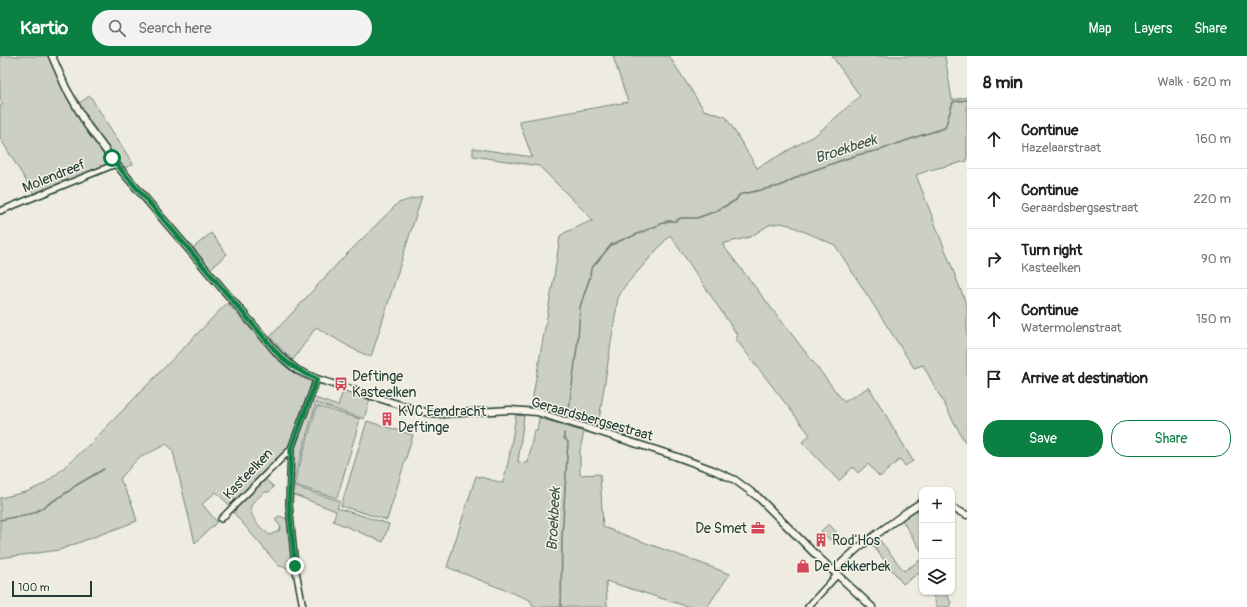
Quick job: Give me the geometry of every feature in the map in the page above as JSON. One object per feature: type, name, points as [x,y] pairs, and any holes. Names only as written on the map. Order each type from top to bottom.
[{"type":"street","name":"Geraardsbergsestraat","points":[[52,56],[66,88],[81,114],[116,164],[279,355],[297,370],[317,379],[431,413],[470,413],[510,410],[537,412],[675,456],[713,470],[734,480],[758,497],[835,573],[872,607]]},
{"type":"street","name":"Molendreef","points":[[0,211],[116,164]]},
{"type":"street","name":"Kasteelken","points":[[221,519],[291,449],[317,379]]},
{"type":"street","points":[[291,449],[289,504],[295,566],[302,607]]},
{"type":"street","points":[[808,607],[835,573],[858,548],[919,504]]},
{"type":"street","points":[[955,509],[967,515]]},
{"type":"shaded area","points":[[0,56],[48,56],[79,119],[110,164],[34,194],[0,138],[0,106],[3,104],[0,100]]},
{"type":"shaded area","points":[[613,56],[669,56],[704,110],[726,117],[757,168],[817,134],[860,96],[832,56],[945,56],[952,100],[967,97],[967,161],[916,175],[967,306],[967,446],[923,365],[914,368],[835,245],[789,225],[780,223],[769,225],[750,237],[722,244],[844,402],[869,387],[913,461],[905,466],[900,459],[880,477],[868,464],[858,473],[853,467],[839,481],[802,442],[810,435],[735,338],[738,336],[670,235],[624,287],[618,298],[598,426],[531,407],[560,236],[593,220],[539,166],[473,156],[473,148],[532,157],[519,121],[628,102]]},
{"type":"shaded area","points":[[90,96],[133,164],[127,167],[121,166],[97,134],[79,103]]},
{"type":"shaded area","points":[[422,196],[371,357],[353,349],[316,327],[293,360],[270,337],[339,262],[398,203]]},
{"type":"shaded area","points":[[211,233],[227,254],[210,269],[193,248]]},
{"type":"shaded area","points":[[227,303],[285,366],[300,377],[311,381],[310,389],[291,443],[286,451],[231,507],[216,492],[202,504],[217,522],[195,543],[173,451],[167,444],[137,459],[120,479],[132,504],[137,521],[59,550],[0,558],[0,498],[29,491],[44,484],[59,472],[91,443]]},
{"type":"shaded area","points":[[343,391],[370,399],[364,419],[316,403],[292,485],[294,448],[312,397],[338,406]]},
{"type":"shaded area","points":[[317,406],[360,419],[337,498],[294,485]]},
{"type":"shaded area","points":[[516,415],[524,416],[518,462],[528,463],[534,430],[537,431],[539,418],[584,432],[580,450],[580,475],[600,474],[603,527],[730,574],[707,607],[689,607],[606,581],[607,607],[533,607],[530,600],[447,567],[476,476],[503,483]]},
{"type":"shaded area","points":[[367,421],[413,435],[387,520],[341,506]]},
{"type":"shaded area","points":[[265,479],[274,487],[269,492],[265,492],[254,502],[251,506],[252,514],[263,530],[270,535],[279,531],[281,527],[276,521],[276,518],[280,516],[287,519],[293,567],[289,568],[279,566],[233,512]]},
{"type":"shaded area","points":[[292,486],[340,501],[337,508],[389,524],[383,542],[333,521],[336,511],[292,494]]},
{"type":"shaded area","points":[[916,509],[919,514],[919,547],[902,520]]},
{"type":"shaded area","points":[[829,524],[837,533],[830,540],[821,531]]},
{"type":"shaded area","points":[[878,538],[904,571],[919,561],[919,573],[903,584],[870,542]]},
{"type":"shaded area","points":[[933,595],[947,595],[951,603],[949,607],[937,607]]},
{"type":"waterway","name":"Broekbeek","points":[[718,210],[736,200],[739,195],[780,186],[803,174],[857,155],[880,150],[945,128],[953,102],[967,100]]},
{"type":"waterway","name":"Broekbeek","points":[[628,238],[668,221],[675,221],[681,218],[697,218],[716,211]]},
{"type":"waterway","name":"Broekbeek","points":[[590,275],[591,269],[611,245],[626,238]]},
{"type":"waterway","name":"Broekbeek","points":[[568,417],[578,339],[580,307],[590,277]]},
{"type":"waterway","name":"Broekbeek","points":[[561,607],[562,537],[568,442],[564,438],[564,433]]},
{"type":"waterway","points":[[0,520],[34,513],[104,469]]},
{"type":"place","name":"Deftinge Kasteelken","points":[[341,384]]},
{"type":"place","name":"KVC Eendracht Deftinge","points":[[387,419]]},
{"type":"place","name":"De Smet","points":[[758,528]]},
{"type":"place","name":"Rod'Hos","points":[[821,540]]},
{"type":"place","name":"De Lekkerbek","points":[[803,566]]},
{"type":"route","points":[[112,158],[279,355],[297,370],[317,379],[291,449],[289,504],[295,566]]}]
